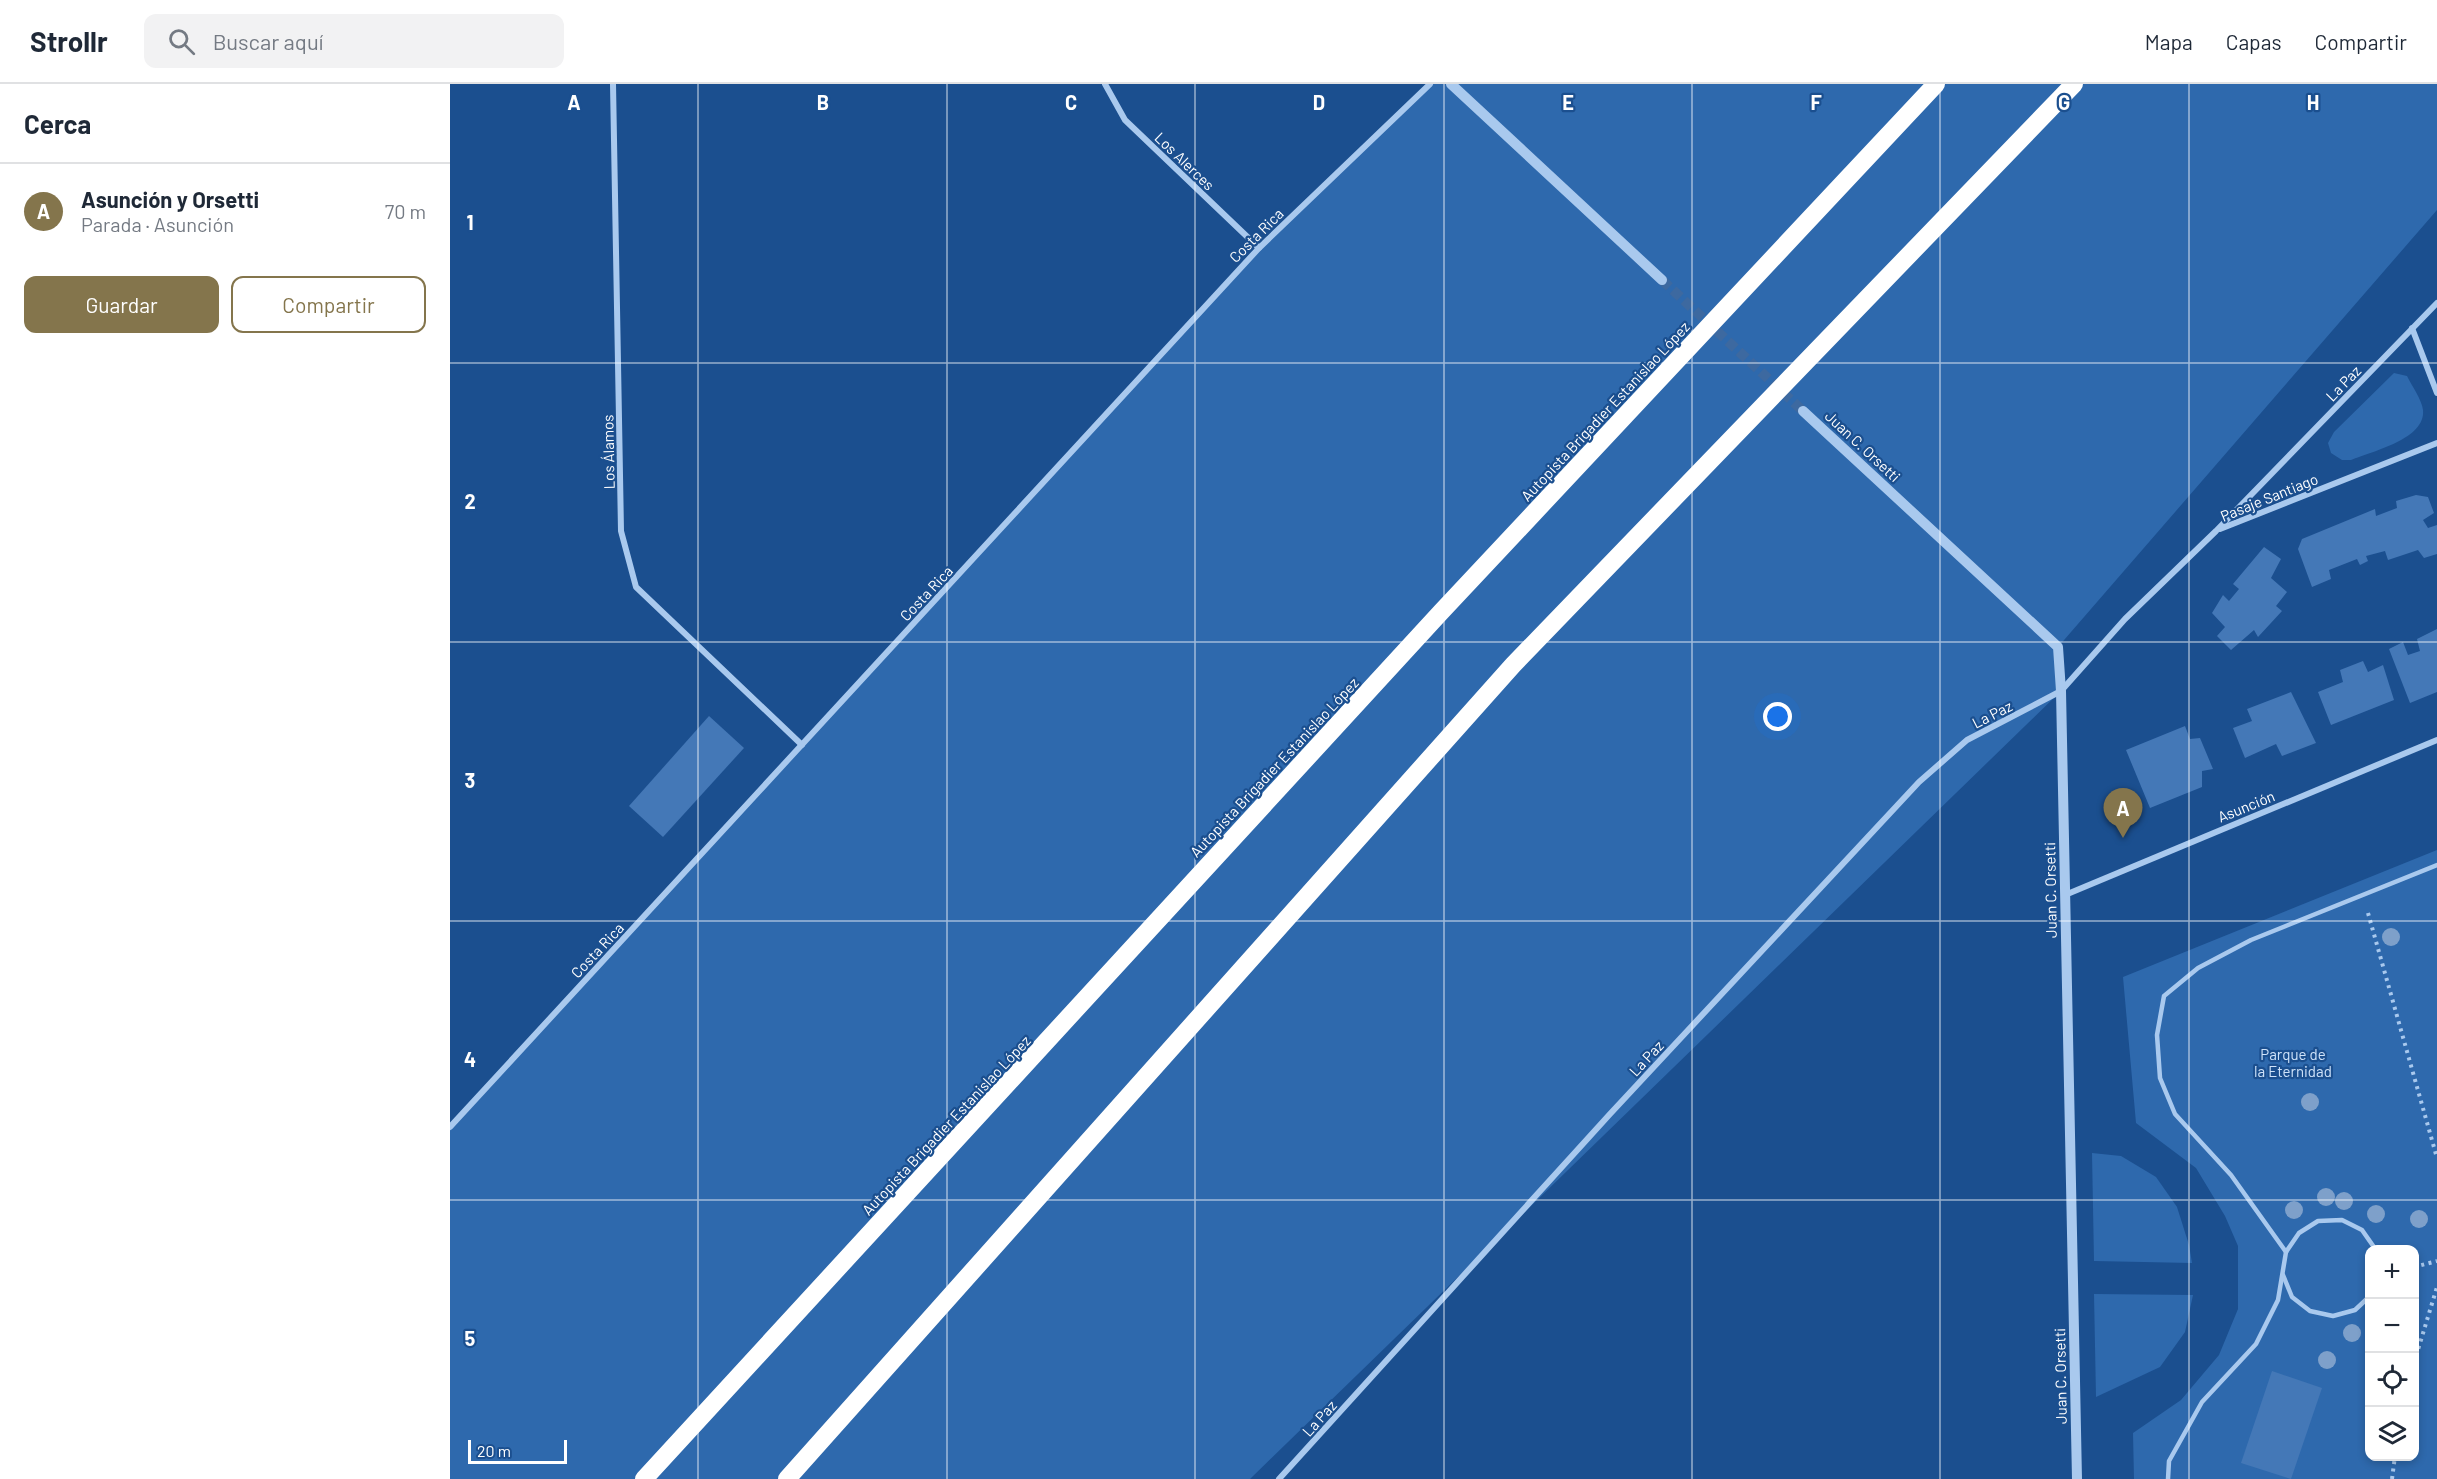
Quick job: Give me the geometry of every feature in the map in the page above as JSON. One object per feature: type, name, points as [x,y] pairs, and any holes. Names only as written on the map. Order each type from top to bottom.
[{"type":"highway","name":"Autopista Brigadier Estanislao López","points":[[644,1479],[1441,612],[1936,84]]},
{"type":"highway","points":[[787,1479],[1513,665],[2074,84]]},
{"type":"street","name":"Los Álamos","points":[[613,84],[621,531],[636,587],[802,746]]},
{"type":"street","name":"Los Alerces","points":[[1105,84],[1125,120],[1259,248]]},
{"type":"street","name":"Costa Rica","points":[[450,1128],[1259,248],[1430,84]]},
{"type":"street","points":[[1451,84],[1662,279]]},
{"type":"street","name":"La Paz","points":[[2216,531],[2437,303]]},
{"type":"street","points":[[2412,328],[2437,393]]},
{"type":"street","name":"Juan C. Orsetti","points":[[1803,411],[2058,647],[2061,691],[2077,1479]]},
{"type":"street","name":"Pasaje Santiago","points":[[2061,691],[2125,619],[2216,531],[2437,443]]},
{"type":"street","name":"La Paz","points":[[1279,1479],[1610,1114],[1919,782],[1967,740],[2061,691]]},
{"type":"street","name":"Asunción","points":[[2065,895],[2437,740]]},
{"type":"lane","points":[[2286,1252],[2231,1175],[2175,1114],[2160,1078],[2157,1035],[2164,996],[2198,968],[2251,940],[2437,865]]},
{"type":"lane","points":[[2168,1479],[2169,1461],[2202,1402],[2256,1344],[2278,1300],[2286,1252],[2298,1233],[2319,1221],[2342,1220],[2362,1230],[2372,1245]]},
{"type":"lane","points":[[2283,1275],[2292,1296],[2310,1311],[2333,1316],[2355,1310],[2367,1299]]},
{"type":"path","points":[[2363,895],[2437,1158]]},
{"type":"path","points":[[2419,1266],[2437,1261]]},
{"type":"path","points":[[2418,1353],[2437,1287]]},
{"type":"path","points":[[2392,1479],[2394,1461]]},
{"type":"green space","points":[[1430,84],[2437,84],[2437,210],[2058,647],[2061,691],[1250,1479],[450,1479],[450,1127],[1259,248]]},
{"type":"green space","points":[[2394,373],[2407,376],[2421,402],[2422,420],[2416,429],[2396,443],[2351,460],[2342,460],[2331,453],[2328,443],[2334,432]]},
{"type":"green space","name":"Parque de la Eternidad","points":[[2437,850],[2437,1479],[2134,1479],[2133,1433],[2181,1400],[2219,1355],[2238,1309],[2238,1246],[2225,1216],[2196,1168],[2136,1123],[2123,977]]},
{"type":"green space","points":[[2092,1153],[2121,1156],[2156,1177],[2177,1207],[2192,1263],[2094,1261]]},
{"type":"green space","points":[[2094,1294],[2193,1295],[2185,1332],[2160,1367],[2096,1397]]},
{"type":"building","points":[[2416,495],[2428,497],[2434,513],[2423,520],[2428,528],[2437,525],[2437,554],[2424,558],[2418,550],[2388,560],[2385,551],[2366,556],[2368,561],[2360,565],[2357,559],[2329,570],[2331,579],[2312,587],[2298,549],[2302,539],[2375,509],[2376,516],[2397,508],[2396,501]]},
{"type":"building","points":[[2264,547],[2281,559],[2271,578],[2287,592],[2276,606],[2282,611],[2258,637],[2254,630],[2231,650],[2217,636],[2225,627],[2212,613],[2223,595],[2229,601],[2239,589],[2233,584]]},
{"type":"building","points":[[2437,629],[2437,692],[2410,703],[2389,649],[2403,642],[2408,655],[2420,651],[2417,639]]},
{"type":"building","points":[[2363,661],[2368,672],[2383,665],[2394,700],[2331,725],[2318,692],[2343,682],[2340,670]]},
{"type":"building","points":[[2291,692],[2316,743],[2282,756],[2276,744],[2245,758],[2233,728],[2252,721],[2247,709]]},
{"type":"building","points":[[709,716],[744,748],[663,837],[629,806]]},
{"type":"building","points":[[2185,726],[2190,739],[2200,738],[2213,769],[2202,771],[2202,787],[2150,808],[2126,750]]},
{"type":"building","points":[[2272,1371],[2322,1388],[2291,1479],[2241,1463]]},
{"type":"tunnel","points":[[1662,280],[1803,411]]},
{"type":"place","name":"Asunción y Orsetti","points":[[2123,838]]}]
